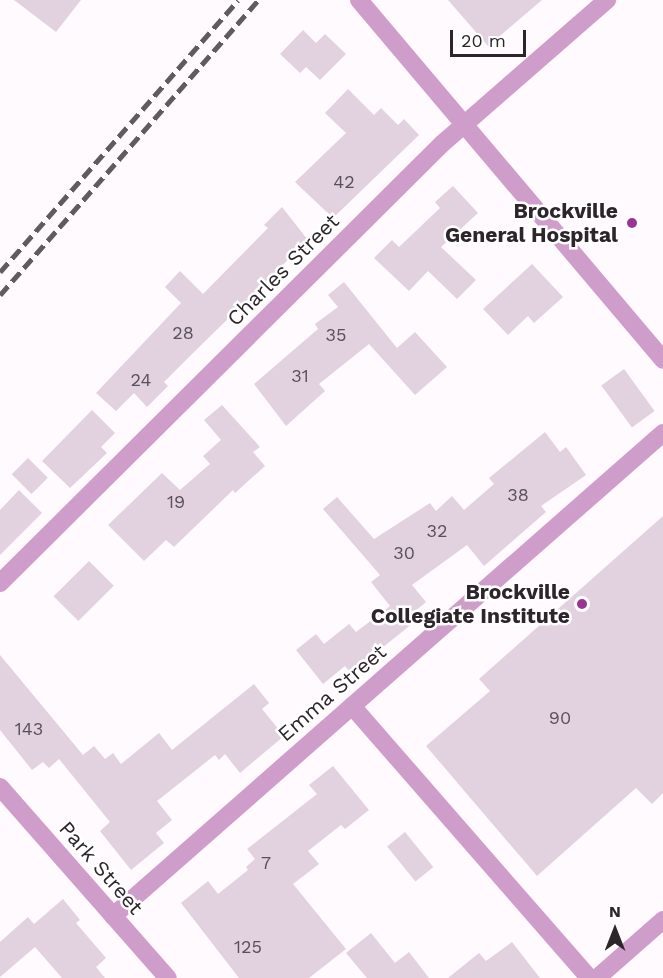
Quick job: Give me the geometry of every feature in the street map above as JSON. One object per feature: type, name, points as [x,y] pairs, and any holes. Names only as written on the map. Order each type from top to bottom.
[{"type":"street","points":[[359,0],[462,127],[663,360]]},
{"type":"street","name":"Charles Street","points":[[0,583],[462,127],[607,0]]},
{"type":"street","name":"Emma Street","points":[[113,916],[663,433]]},
{"type":"street","points":[[352,706],[589,978]]},
{"type":"street","name":"Park Street","points":[[0,787],[168,978]]},
{"type":"street","points":[[608,975],[663,920]]},
{"type":"building","points":[[14,0],[81,0],[56,32]]},
{"type":"building","points":[[448,0],[542,0],[488,46]]},
{"type":"building","points":[[303,30],[316,43],[325,34],[346,54],[320,80],[306,67],[300,73],[280,54]]},
{"type":"building","points":[[348,89],[374,115],[381,108],[398,125],[404,119],[419,135],[333,218],[295,182],[346,133],[325,113]]},
{"type":"building","points":[[453,186],[478,213],[441,247],[476,280],[457,299],[428,271],[409,291],[374,258],[392,240],[399,247],[440,208],[435,202]]},
{"type":"building","points":[[282,207],[311,244],[297,257],[294,254],[191,355],[164,382],[168,386],[147,407],[134,393],[116,411],[96,393],[181,303],[165,287],[180,271],[203,294],[268,228],[264,225]]},
{"type":"building","points":[[532,264],[563,297],[534,323],[528,316],[508,335],[483,309]]},
{"type":"building","points":[[344,282],[397,348],[415,332],[447,367],[415,395],[369,344],[319,384],[325,391],[286,426],[254,384],[318,329],[315,324],[338,307],[328,295]]},
{"type":"building","points":[[624,369],[655,411],[632,428],[601,385]]},
{"type":"building","points":[[222,405],[260,447],[253,452],[265,466],[235,493],[233,490],[174,547],[166,540],[144,561],[108,525],[162,473],[180,490],[210,464],[203,456],[221,440],[204,420]]},
{"type":"building","points":[[92,410],[115,433],[101,447],[107,453],[70,488],[42,461]]},
{"type":"building","points":[[545,432],[560,452],[566,447],[586,475],[541,506],[546,512],[484,566],[467,545],[412,585],[426,602],[408,617],[413,623],[351,673],[345,666],[323,684],[296,650],[316,634],[324,644],[349,624],[356,632],[390,606],[371,582],[380,575],[323,509],[337,497],[374,539],[430,503],[436,511],[452,496],[464,510],[494,484],[489,478]]},
{"type":"building","points":[[28,458],[48,478],[32,494],[12,474]]},
{"type":"building","points":[[19,490],[42,513],[0,555],[0,510]]},
{"type":"building","points":[[663,516],[663,793],[652,804],[636,788],[537,876],[426,746],[490,691],[479,679]]},
{"type":"building","points":[[89,561],[114,586],[78,621],[54,596]]},
{"type":"building","points":[[0,655],[83,755],[94,746],[105,759],[113,753],[121,764],[159,733],[172,750],[254,684],[269,703],[262,709],[284,736],[240,773],[225,754],[219,760],[215,755],[157,801],[172,820],[156,833],[164,843],[131,870],[100,831],[110,822],[59,759],[49,768],[43,762],[32,770],[0,730]]},
{"type":"building","points":[[333,766],[369,810],[345,829],[341,825],[308,851],[319,864],[293,884],[346,949],[309,978],[239,978],[181,903],[208,881],[218,894],[248,870],[246,867],[255,859],[247,849],[317,794],[309,785]]},
{"type":"building","points":[[405,832],[433,867],[415,881],[387,846]]},
{"type":"building","points":[[63,899],[80,920],[76,923],[106,958],[96,967],[105,978],[62,978],[35,947],[0,977],[0,942],[28,917],[34,924]]},
{"type":"building","points":[[371,933],[395,963],[409,952],[429,978],[367,978],[346,953]]},
{"type":"building","points":[[512,942],[540,978],[448,978],[479,953],[486,961]]},
{"type":"railway","points":[[0,272],[238,0]]},
{"type":"railway","points":[[0,295],[258,0]]},
{"type":"place","name":"Brockville General Hospital","points":[[632,223]]},
{"type":"place","name":"Brockville Collegiate Institute","points":[[582,604]]}]
